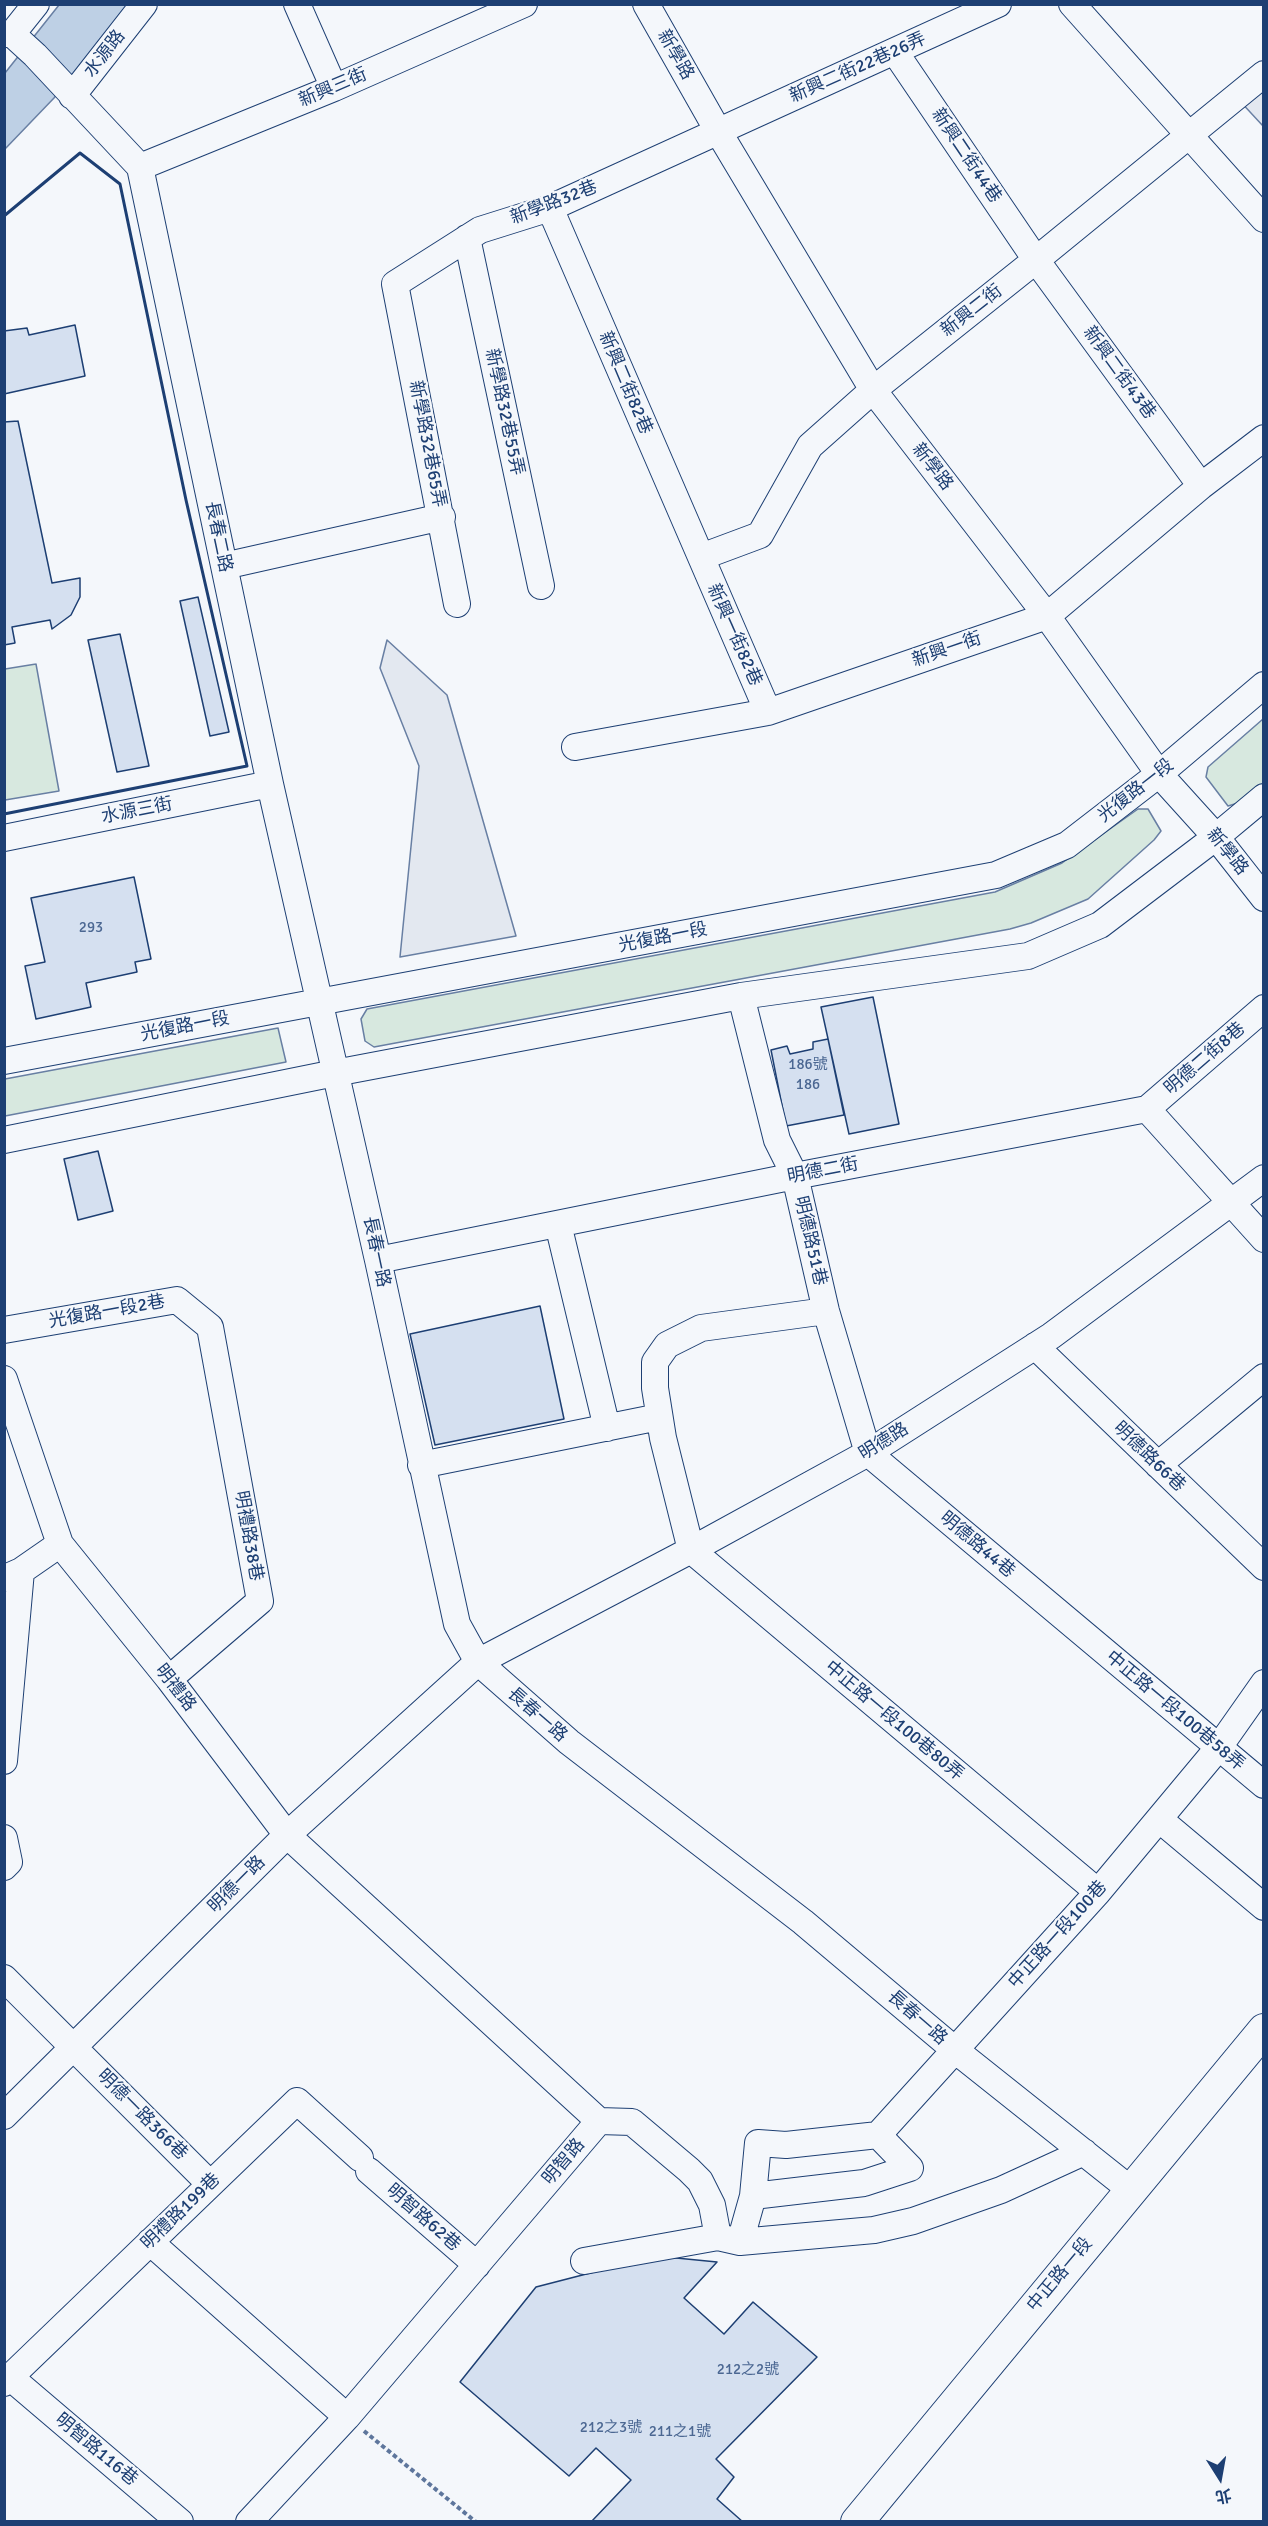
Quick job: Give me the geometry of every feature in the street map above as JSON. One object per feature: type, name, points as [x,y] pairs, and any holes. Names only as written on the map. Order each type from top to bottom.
[{"type":"main road","name":"中正路一段","points":[[857,2522],[1263,2030]]},
{"type":"street","points":[[36,4],[8,34],[35,55],[140,167]]},
{"type":"street","name":"水源路","points":[[69,93],[144,4]]},
{"type":"street","points":[[297,4],[334,88]]},
{"type":"street","name":"新興三街","points":[[140,167],[334,88],[494,11],[524,4]]},
{"type":"street","name":"新學路","points":[[646,4],[718,131],[873,390],[1047,616],[1159,774],[1216,837],[1263,898]]},
{"type":"street","name":"新興二街22巷26弄","points":[[718,131],[998,4]]},
{"type":"street","points":[[1072,4],[1263,219]]},
{"type":"street","name":"新興二街44巷","points":[[895,52],[1036,260]]},
{"type":"street","name":"新興二街","points":[[701,557],[760,535],[810,446],[873,390],[1263,74]]},
{"type":"street","name":"新學路32巷","points":[[395,284],[480,230],[550,208],[718,131]]},
{"type":"street","name":"長春二路","points":[[140,167],[270,784],[319,1002]]},
{"type":"street","name":"新興二街82巷","points":[[550,208],[701,557]]},
{"type":"street","name":"新學路32巷55弄","points":[[467,238],[541,585]]},
{"type":"street","name":"新興二街43巷","points":[[1036,260],[1202,486]]},
{"type":"street","name":"新學路32巷65弄","points":[[395,284],[442,517],[457,604]]},
{"type":"street","name":"新興一街","points":[[575,747],[768,712],[1047,616],[1263,438]]},
{"type":"street","points":[[224,566],[442,517]]},
{"type":"street","name":"新興一街82巷","points":[[701,557],[768,712]]},
{"type":"street","name":"光復路一段","points":[[4,1062],[996,875],[1066,845],[1159,774],[1263,685]]},
{"type":"street","name":"水源三街","points":[[4,838],[270,784]]},
{"type":"street","points":[[4,1140],[335,1073],[741,996],[1028,956],[1100,925],[1216,837],[1263,797]]},
{"type":"street","name":"明德路51巷","points":[[741,996],[777,1140],[795,1176],[826,1311],[868,1453]]},
{"type":"street","name":"長春一路","points":[[319,1002],[457,1624],[478,1662],[569,1742],[803,1922],[955,2050],[1131,2190]]},
{"type":"street","name":"明德二街8巷","points":[[1147,1109],[1263,1008]]},
{"type":"street","points":[[1147,1109],[1263,1239]]},
{"type":"street","name":"明德二街","points":[[378,1260],[795,1176],[1147,1109]]},
{"type":"street","name":"明德路","points":[[478,1662],[691,1550],[868,1453],[1035,1346],[1263,1178]]},
{"type":"street","points":[[558,1224],[607,1428]]},
{"type":"street","name":"光復路一段2巷","points":[[4,1330],[177,1300],[210,1326],[234,1458]]},
{"type":"street","points":[[691,1550],[659,1417],[655,1388],[655,1362],[667,1345],[700,1328],[826,1311]]},
{"type":"street","name":"明德路66巷","points":[[1035,1346],[1263,1567]]},
{"type":"street","points":[[1158,1466],[1263,1377]]},
{"type":"street","name":"明禮路","points":[[4,1379],[60,1544],[169,1679],[286,1835]]},
{"type":"street","points":[[421,1465],[659,1417]]},
{"type":"street","name":"明德路44巷","points":[[868,1453],[1087,1637]]},
{"type":"street","name":"明禮路38巷","points":[[169,1679],[260,1601],[234,1458]]},
{"type":"street","points":[[4,1761],[13,1574],[60,1544]]},
{"type":"street","name":"中正路一段100巷80弄","points":[[691,1550],[1098,1892]]},
{"type":"street","name":"中正路一段100巷58弄","points":[[1087,1637],[1263,1785]]},
{"type":"street","name":"明德一路","points":[[4,2116],[286,1835],[478,1662]]},
{"type":"street","name":"中正路一段100巷","points":[[878,2135],[1098,1892],[1219,1748],[1263,1683]]},
{"type":"street","points":[[1159,1819],[1263,1907]]},
{"type":"street","name":"明智路","points":[[249,2522],[347,2417],[599,2121],[286,1835]]},
{"type":"street","points":[[4,1838],[9,1862],[4,1868]]},
{"type":"street","name":"明德一路366巷","points":[[4,1978],[210,2184]]},
{"type":"street","name":"明禮路199巷","points":[[8,2380],[297,2101],[364,2164]]},
{"type":"street","points":[[599,2121],[632,2122],[689,2170],[700,2181],[729,2239]]},
{"type":"street","points":[[729,2239],[753,2196],[758,2144],[786,2145],[878,2135],[910,2168],[864,2183],[753,2196]]},
{"type":"street","points":[[584,2261],[729,2239],[874,2230],[913,2221],[1001,2190],[1084,2152]]},
{"type":"street","name":"明智路62巷","points":[[364,2164],[477,2265]]},
{"type":"street","points":[[150,2242],[347,2417]]},
{"type":"street","name":"明智路116巷","points":[[8,2380],[180,2522]]},
{"type":"path","points":[[347,2417],[476,2522]]},
{"type":"shaded area","points":[[1263,78],[1263,126],[1238,99]]},
{"type":"shaded area","points":[[387,640],[447,695],[516,936],[400,957],[419,766],[380,668]]},
{"type":"shaded area","points":[[36,664],[59,791],[5,800],[5,669]]},
{"type":"shaded area","points":[[1263,719],[1263,786],[1238,803],[1228,806],[1206,777],[1208,767]]},
{"type":"shaded area","points":[[1138,809],[1148,809],[1161,831],[1154,840],[1088,899],[1031,923],[1010,929],[374,1047],[365,1041],[361,1019],[367,1009],[995,892],[1062,863]]},
{"type":"shaded area","points":[[278,1028],[286,1062],[5,1116],[5,1079]]},
{"type":"water","points":[[59,5],[128,5],[54,98],[5,149],[5,73]]},
{"type":"building","points":[[75,325],[85,376],[4,394],[4,331],[27,328],[29,335]]},
{"type":"building","points":[[18,421],[52,583],[80,578],[80,597],[71,615],[52,629],[50,620],[12,627],[15,643],[4,645],[4,422]]},
{"type":"building","points":[[198,597],[229,732],[210,736],[180,601]]},
{"type":"building","points":[[120,634],[149,766],[117,772],[88,640]]},
{"type":"building","points":[[134,877],[151,959],[135,962],[137,972],[86,983],[91,1007],[36,1019],[25,966],[45,962],[31,898]]},
{"type":"building","points":[[873,997],[899,1124],[849,1134],[821,1007]]},
{"type":"building","points":[[828,1039],[844,1115],[786,1126],[771,1050],[787,1046],[790,1054],[813,1049],[813,1042]]},
{"type":"building","points":[[98,1151],[113,1211],[78,1220],[64,1159]]},
{"type":"building","points":[[540,1306],[564,1419],[435,1445],[410,1334]]},
{"type":"building","points":[[656,2256],[717,2262],[684,2298],[724,2334],[753,2302],[817,2357],[716,2459],[734,2477],[717,2499],[743,2522],[591,2522],[631,2480],[596,2448],[569,2476],[460,2382],[536,2287]]},
{"type":"wall","points":[[4,216],[80,153],[120,184],[186,500],[247,766],[4,814]]}]
